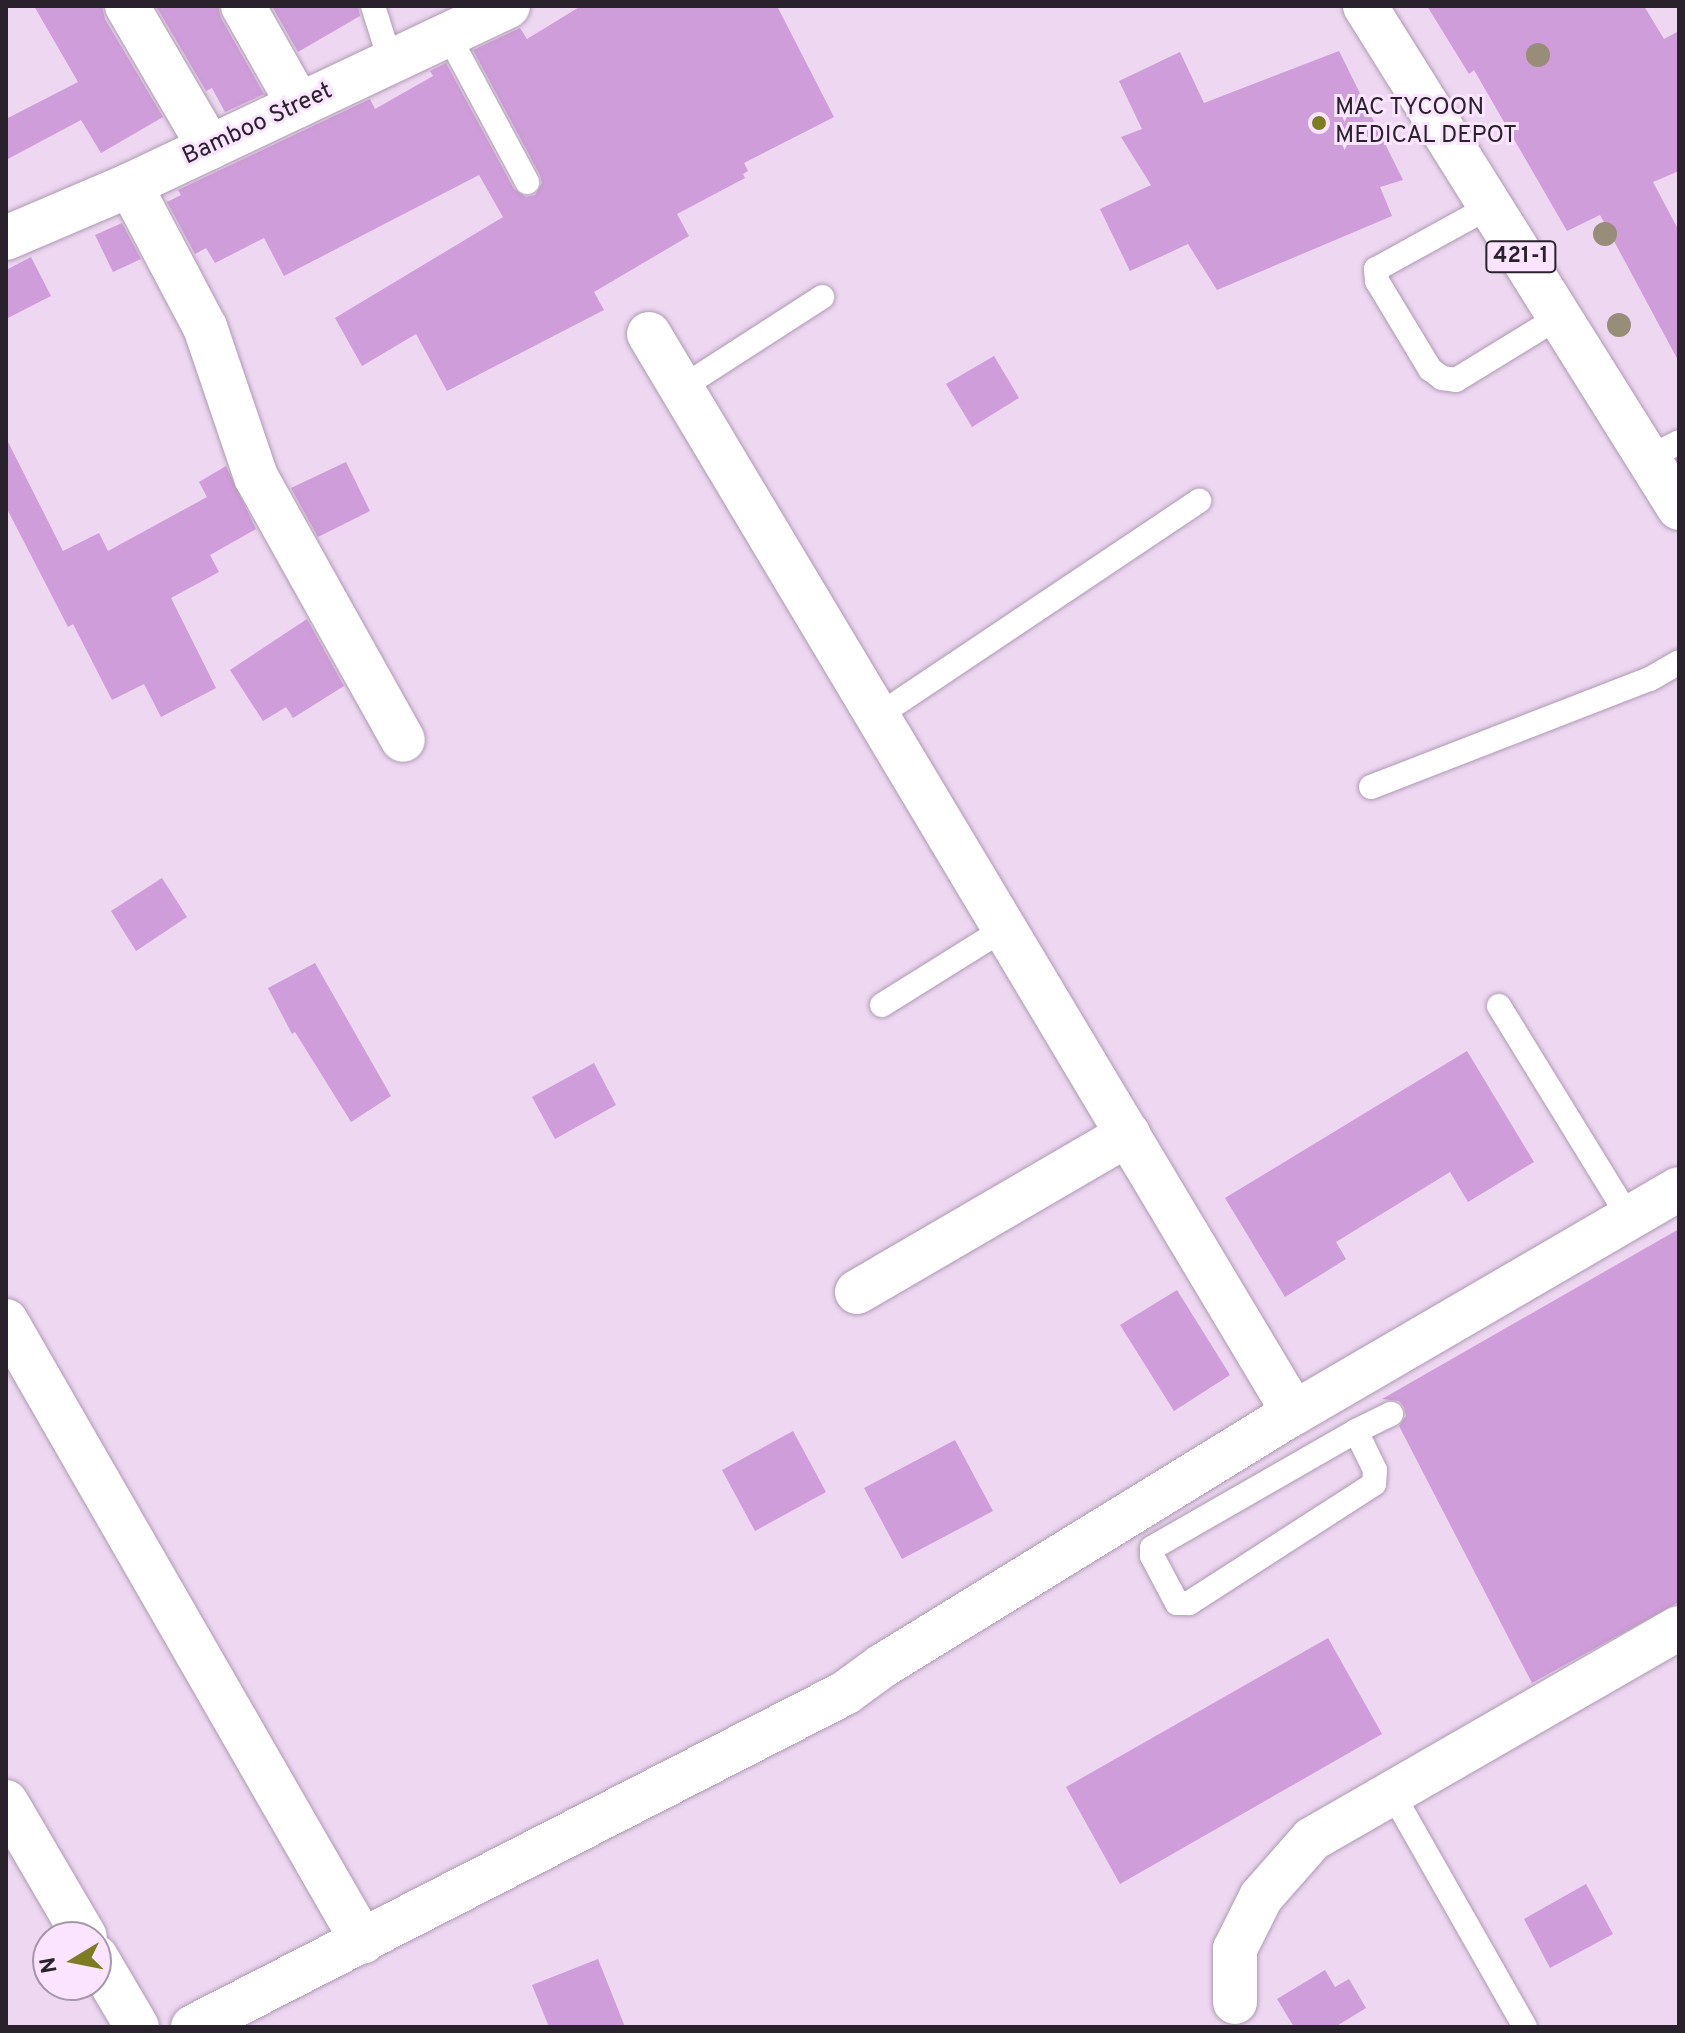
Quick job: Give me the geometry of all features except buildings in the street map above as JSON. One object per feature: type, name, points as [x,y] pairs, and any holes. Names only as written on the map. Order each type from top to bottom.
[{"type":"street","points":[[127,6],[210,148]]},
{"type":"street","points":[[243,6],[299,105]]},
{"type":"street","name":"Bamboo Street","points":[[6,238],[130,185],[508,6]]},
{"type":"street","name":"421-1","points":[[1365,6],[1559,317],[1662,450],[1679,508]]},
{"type":"street","points":[[130,185],[205,327],[256,477],[403,740]]},
{"type":"street","points":[[649,334],[1294,1413]]},
{"type":"street","points":[[857,1292],[1128,1134]]},
{"type":"street","points":[[193,2027],[845,1693],[882,1666],[1294,1413],[1679,1189]]},
{"type":"street","points":[[6,1321],[363,1942]]},
{"type":"street","points":[[1235,2002],[1235,1949],[1261,1897],[1312,1839],[1679,1628]]},
{"type":"street","points":[[6,1802],[76,1921]]},
{"type":"street","points":[[112,1984],[137,2027]]},
{"type":"lane","points":[[373,6],[391,63]]},
{"type":"lane","points":[[448,35],[527,182]]},
{"type":"lane","points":[[1489,207],[1378,264],[1376,269],[1377,281],[1430,369],[1442,378],[1456,380],[1559,317]]},
{"type":"lane","points":[[681,388],[822,297]]},
{"type":"lane","points":[[876,717],[1199,501]]},
{"type":"lane","points":[[1371,787],[1650,679],[1679,662]]},
{"type":"lane","points":[[882,1005],[1005,928]]},
{"type":"lane","points":[[1499,1006],[1628,1216]]},
{"type":"lane","points":[[1356,1431],[1375,1470],[1374,1484],[1189,1603],[1177,1603],[1152,1556],[1152,1548],[1356,1431],[1391,1414]]},
{"type":"lane","points":[[1391,1791],[1525,2027]]},
{"type":"place","name":"MAC TYCOON MEDICAL DEPOT","points":[[1319,123]]}]
